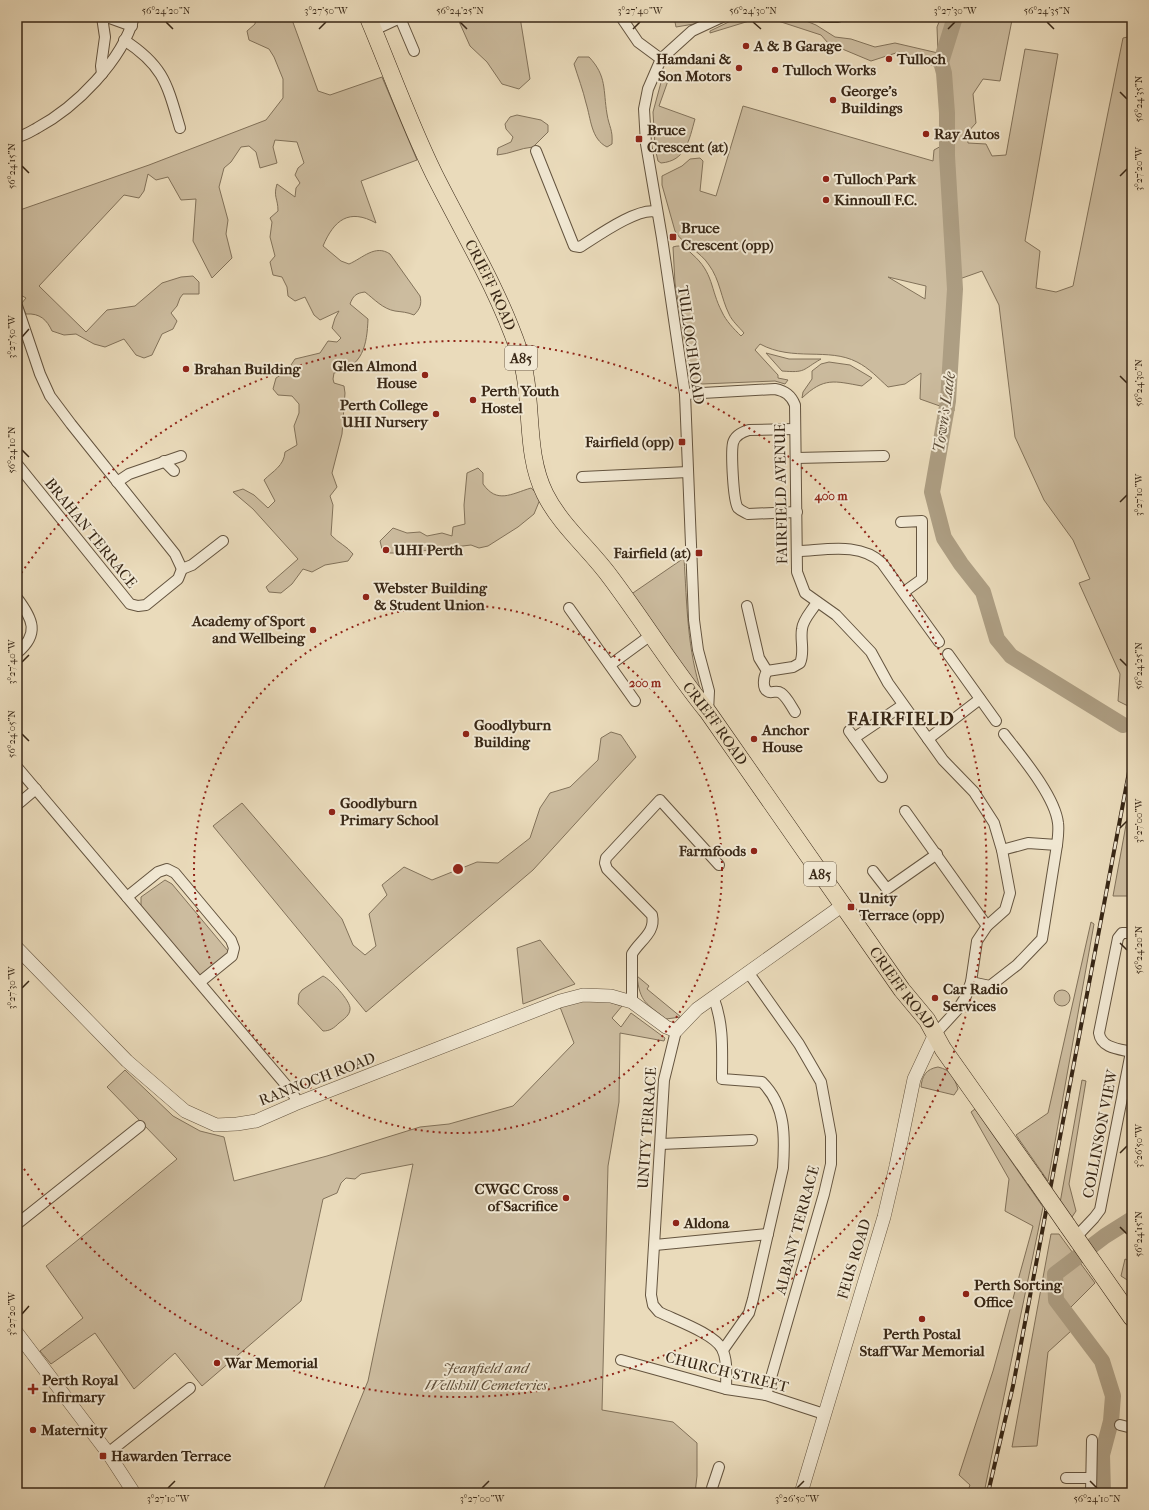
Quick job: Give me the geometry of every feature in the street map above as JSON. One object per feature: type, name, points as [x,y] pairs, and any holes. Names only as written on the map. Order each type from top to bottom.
[{"type":"main road","name":"CRIEFF ROAD","points":[[371,24],[427,159],[486,273],[518,349],[528,384],[533,453],[544,492],[562,520],[600,563],[651,636],[708,712],[935,1034],[943,1049],[1132,1318]]},
{"type":"street","points":[[102,17],[105,37],[101,66],[102,74]]},
{"type":"street","points":[[17,137],[52,120],[102,74],[124,40],[133,21],[107,17]]},
{"type":"street","points":[[621,17],[638,42],[661,59]]},
{"type":"street","name":"TULLOCH ROAD","points":[[708,712],[709,691],[698,650],[694,620],[685,394],[646,144],[644,109],[648,89],[661,59],[692,31],[722,17]]},
{"type":"street","points":[[822,17],[838,17]]},
{"type":"street","points":[[371,24],[400,18],[414,51]]},
{"type":"street","points":[[124,40],[148,58],[162,76],[180,128]]},
{"type":"street","points":[[536,151],[574,246],[580,247],[618,224],[641,213],[652,210],[657,212]]},
{"type":"street","points":[[17,306],[40,374],[50,396],[175,554],[182,569],[192,565],[223,541]]},
{"type":"street","name":"FAIRFIELD AVENUE","points":[[685,394],[775,388],[788,394],[795,405],[798,551],[797,572],[805,593],[836,615],[871,652],[888,683],[903,705],[943,760],[974,792],[994,823],[1002,850],[1010,893],[1005,910],[987,926],[977,941],[971,982],[966,996],[958,1009],[935,1034]]},
{"type":"street","points":[[795,429],[749,430],[742,432],[733,443],[733,473],[734,499],[737,507],[742,512],[748,514],[796,512]]},
{"type":"street","points":[[117,482],[129,474],[181,456]]},
{"type":"street","points":[[796,458],[884,456]]},
{"type":"street","points":[[164,461],[174,471]]},
{"type":"street","name":"BRAHAN TERRACE","points":[[17,464],[130,604],[138,606],[146,605],[178,579],[182,569]]},
{"type":"street","points":[[582,477],[688,472]]},
{"type":"street","points":[[901,522],[922,522],[922,579],[904,592]]},
{"type":"street","points":[[798,551],[851,549],[868,553],[882,563],[939,642]]},
{"type":"street","points":[[17,598],[28,612],[32,634],[27,645],[17,653]]},
{"type":"street","points":[[767,671],[793,667],[800,663],[803,656],[801,636],[803,625],[817,602]]},
{"type":"street","points":[[747,606],[759,658],[767,671],[764,681],[766,690],[782,694],[795,712]]},
{"type":"street","points":[[569,608],[635,701]]},
{"type":"street","points":[[610,665],[651,636]]},
{"type":"street","points":[[948,654],[996,721]]},
{"type":"street","points":[[928,739],[980,699]]},
{"type":"street","points":[[882,777],[852,735],[903,705]]},
{"type":"street","points":[[971,982],[990,986],[1017,965],[1042,939],[1057,845],[1058,822],[1052,804],[1043,788],[1004,734]]},
{"type":"street","points":[[17,767],[286,1085],[295,1097],[295,1104]]},
{"type":"street","points":[[17,805],[36,789]]},
{"type":"street","points":[[632,1002],[632,954],[652,930],[654,923],[652,915],[607,869],[605,864],[606,858],[660,800],[719,865]]},
{"type":"street","points":[[905,811],[987,926]]},
{"type":"street","points":[[1002,850],[1028,843],[1057,845]]},
{"type":"street","points":[[874,871],[887,889],[937,854]]},
{"type":"street","points":[[127,897],[158,872],[167,870],[175,873],[231,940],[234,948],[232,956],[200,982]]},
{"type":"street","points":[[676,1031],[697,1010],[843,905]]},
{"type":"street","name":"COLLINSON VIEW","points":[[1075,1237],[1100,1210],[1132,1052],[1107,1046],[1102,1042],[1099,1033],[1118,938],[1122,933],[1132,933]]},
{"type":"street","name":"RANNOCH ROAD","points":[[17,948],[127,1061],[185,1111],[216,1125],[256,1121],[295,1104],[560,1001],[583,995],[611,996],[632,1002],[666,1027],[676,1031]]},
{"type":"street","name":"ALBANY TERRACE","points":[[748,972],[792,1035],[821,1081],[831,1136],[831,1164],[824,1194],[766,1395]]},
{"type":"street","points":[[714,999],[720,1017],[722,1039],[722,1079],[762,1082],[772,1092],[780,1109],[784,1146],[783,1168],[749,1313],[723,1350],[726,1389]]},
{"type":"street","name":"UNITY TERRACE","points":[[676,1031],[664,1080],[651,1295],[653,1304],[659,1312],[717,1341],[723,1350]]},
{"type":"street","name":"FEUS ROAD","points":[[801,1493],[884,1217],[914,1079],[935,1034]]},
{"type":"street","points":[[17,1224],[140,1126]]},
{"type":"street","points":[[661,1144],[752,1140]]},
{"type":"street","points":[[655,1245],[768,1234]]},
{"type":"street","points":[[17,1333],[108,1453],[134,1493]]},
{"type":"street","name":"CHURCH STREET","points":[[621,1360],[726,1389],[766,1395],[824,1414]]},
{"type":"street","points":[[108,1453],[190,1388]]},
{"type":"street","points":[[1120,1426],[1132,1428]]},
{"type":"street","points":[[1091,1493],[1092,1440]]},
{"type":"street","points":[[713,1493],[712,1488],[719,1467]]},
{"type":"street","points":[[1066,1478],[1091,1478]]},
{"type":"green space","points":[[256,17],[291,17],[318,91],[330,95],[382,77],[417,160],[361,181],[376,223],[358,217],[344,219],[337,223],[332,229],[323,246],[341,261],[349,264],[374,251],[385,251],[390,254],[420,296],[421,304],[414,315],[391,310],[365,292],[357,294],[351,301],[350,304],[368,319],[367,329],[362,354],[351,366],[334,373],[334,383],[344,386],[345,393],[342,434],[332,473],[337,487],[330,496],[333,505],[331,535],[353,554],[348,561],[325,565],[312,572],[303,569],[292,584],[281,593],[269,592],[266,587],[298,559],[253,509],[233,492],[243,489],[254,495],[268,508],[275,501],[264,480],[283,461],[285,452],[297,445],[294,426],[299,413],[299,404],[292,396],[278,395],[273,389],[276,378],[284,373],[293,372],[291,365],[295,359],[320,353],[328,341],[337,342],[341,338],[332,328],[339,311],[320,320],[314,315],[305,297],[295,301],[288,296],[287,287],[282,277],[273,275],[270,262],[275,256],[270,237],[272,222],[270,218],[278,211],[276,195],[277,184],[295,197],[296,188],[300,183],[295,175],[298,168],[304,163],[297,142],[275,140],[273,147],[277,163],[260,168],[256,152],[249,146],[241,147],[231,162],[224,168],[219,187],[228,220],[226,234],[232,258],[212,278],[193,241],[196,199],[181,200],[168,177],[156,180],[148,174],[144,191],[139,198],[124,195],[39,286],[86,332],[107,310],[135,306],[162,283],[181,277],[193,276],[199,282],[199,294],[183,294],[177,306],[171,313],[177,321],[173,329],[162,334],[152,355],[144,358],[136,355],[124,339],[105,347],[94,344],[76,334],[64,335],[52,331],[48,324],[39,316],[26,314],[21,304],[26,298],[17,293],[17,211],[149,165],[266,120],[283,98],[283,79],[269,49],[249,40],[247,31],[255,24]]},
{"type":"green space","points":[[457,17],[520,17],[530,79],[519,89],[502,84],[487,62],[470,46]]},
{"type":"green space","points":[[674,17],[706,17],[694,24],[676,27]]},
{"type":"green space","points":[[739,17],[796,17],[816,25],[835,37],[851,39],[875,47],[895,43],[938,53],[937,27],[941,17],[1010,17],[1012,20],[1000,81],[983,79],[973,94],[976,123],[967,133],[968,143],[986,144],[992,156],[1006,155],[1025,49],[1058,54],[1025,241],[1040,251],[1036,288],[1056,292],[1073,286],[1123,38],[1132,36],[1132,708],[1118,701],[1120,674],[1079,583],[1090,579],[1073,540],[1044,500],[1015,437],[999,305],[982,271],[951,282],[954,411],[920,399],[921,373],[905,384],[888,387],[866,367],[846,358],[834,355],[798,354],[785,352],[760,344],[755,350],[778,375],[778,378],[788,380],[785,384],[775,381],[702,384],[694,381],[690,373],[675,283],[673,247],[684,247],[699,261],[708,275],[718,304],[726,319],[741,336],[744,333],[730,317],[716,277],[709,265],[678,236],[675,231],[662,185],[662,176],[682,166],[690,159],[700,158],[703,161],[700,191],[716,196],[743,106],[933,161],[934,150],[943,145],[939,68],[899,52],[871,61],[828,43],[821,35],[772,19],[759,18],[710,33],[710,31]],"holes":[[[888,277],[926,286],[925,299]]]},
{"type":"green space","points":[[578,57],[589,57],[595,64],[602,77],[607,114],[612,135],[612,144],[607,147],[598,139],[592,128],[574,64]]},
{"type":"green space","points":[[663,75],[669,78],[659,106],[695,119],[688,142],[681,154],[676,158],[661,163],[658,161],[655,148],[653,112]]},
{"type":"green space","points":[[517,115],[541,120],[548,125],[548,132],[533,147],[497,155],[498,148],[511,142],[513,137],[506,129],[505,124],[510,117]]},
{"type":"green space","points":[[766,353],[789,359],[821,359],[800,371],[782,371]]},
{"type":"green space","points":[[829,362],[850,365],[872,378],[862,386],[837,382],[823,384],[810,391],[802,398],[803,392],[812,379],[812,371],[821,364]]},
{"type":"green space","points":[[478,468],[483,473],[483,484],[488,490],[499,496],[511,495],[531,488],[541,497],[534,514],[518,527],[488,546],[479,548],[471,545],[404,553],[390,553],[382,549],[380,541],[393,528],[407,533],[420,532],[427,536],[442,533],[452,536],[453,527],[465,524],[464,505],[467,473]]},
{"type":"green space","points":[[684,558],[687,610],[693,661],[702,694],[630,595]]},
{"type":"green space","points":[[611,732],[621,735],[636,757],[533,870],[366,1012],[213,826],[242,803],[342,919],[353,945],[365,955],[376,946],[369,914],[387,895],[382,885],[404,867],[432,880],[477,862],[498,863],[530,838],[540,808],[550,793],[570,787],[598,760],[601,738]]},
{"type":"green space","points":[[1132,792],[1132,896],[1113,896]]},
{"type":"green space","points":[[165,880],[172,884],[228,951],[228,956],[201,978],[141,908],[141,897]]},
{"type":"green space","points":[[1091,922],[1094,924],[1048,1181],[1016,1135],[1048,1113]]},
{"type":"green space","points":[[540,940],[575,984],[523,1004],[517,948]]},
{"type":"green space","points":[[323,976],[340,991],[347,1001],[350,1009],[346,1017],[335,1026],[330,1030],[323,1031],[298,1004],[299,994],[302,990]]},
{"type":"green space","points":[[637,976],[649,986],[647,989],[681,1017],[666,1019],[645,1002],[640,992]]},
{"type":"green space","points":[[1059,990],[1065,990],[1070,995],[1068,1004],[1065,1006],[1059,1006],[1054,1001],[1054,995]]},
{"type":"green space","name":"Jeanfield and Wellshill Cemeteries","points":[[579,1001],[606,1001],[622,1006],[612,1018],[621,1027],[631,1013],[665,1038],[664,1041],[620,1033],[619,1102],[608,1166],[602,1410],[673,1422],[697,1443],[697,1476],[695,1493],[322,1493],[368,1381],[413,1164],[361,1174],[355,1179],[346,1178],[341,1183],[337,1193],[323,1199],[301,1301],[202,1386],[175,1353],[134,1389],[95,1333],[51,1364],[40,1351],[83,1318],[46,1266],[177,1159],[107,1087],[125,1070],[173,1116],[200,1131],[224,1137],[234,1181],[327,1156],[420,1127],[449,1124],[513,1106],[574,1043],[560,1007]]},
{"type":"green space","points":[[938,1067],[949,1072],[953,1078],[958,1089],[954,1095],[921,1087],[925,1074],[930,1069]]},
{"type":"green space","points":[[1082,1080],[1086,1081],[1069,1184],[1076,1211],[1072,1217],[1060,1203]]},
{"type":"green space","points":[[975,1109],[1043,1207],[984,1493],[967,1493],[970,1485],[959,1475],[993,1371],[1033,1226],[1005,1211],[1009,1179],[971,1112]]},
{"type":"green space","points":[[1051,1234],[1059,1234],[1095,1283],[1070,1308],[1071,1331],[1048,1352],[1037,1446],[1012,1447]]},
{"type":"green space","points":[[1125,1259],[1132,1262],[1132,1283],[1121,1276]]},
{"type":"waterway","name":"Town's Lade","points":[[955,17],[941,62],[944,73],[947,113],[947,156],[955,289],[948,401],[932,492],[944,538],[961,564],[983,592],[997,639],[1011,656],[1123,725]]},
{"type":"waterway","name":"Town's Lade","points":[[1103,1493],[1102,1455],[1111,1421],[1113,1396],[1102,1361],[1056,1300],[1055,1274],[1105,1236],[1132,1219]]},
{"type":"railway","points":[[988,1493],[1013,1386],[1132,756]]},
{"type":"place","name":"A & B Garage","points":[[746,46]]},
{"type":"place","name":"Tulloch","points":[[889,59]]},
{"type":"place","name":"Hamdani & Son Motors","points":[[739,68]]},
{"type":"place","name":"Tulloch Works","points":[[775,70]]},
{"type":"place","name":"George's Buildings","points":[[833,100]]},
{"type":"place","name":"Ray Autos","points":[[926,134]]},
{"type":"place","name":"Bruce Crescent (at)","points":[[639,139]]},
{"type":"place","name":"Tulloch Park","points":[[826,179]]},
{"type":"place","name":"Kinnoull F.C.","points":[[826,200]]},
{"type":"place","name":"Bruce Crescent (opp)","points":[[673,237]]},
{"type":"place","name":"Brahan Building","points":[[186,369]]},
{"type":"place","name":"Glen Almond House","points":[[425,375]]},
{"type":"place","name":"Perth Youth Hostel","points":[[473,400]]},
{"type":"place","name":"Perth College UHI Nursery","points":[[436,414]]},
{"type":"place","name":"Fairfield (opp)","points":[[682,442]]},
{"type":"place","name":"UHI Perth","points":[[386,550]]},
{"type":"place","name":"Fairfield (at)","points":[[699,553]]},
{"type":"place","name":"Webster Building & Student Union","points":[[366,597]]},
{"type":"place","name":"Academy of Sport and Wellbeing","points":[[313,630]]},
{"type":"place","name":"Goodlyburn Building","points":[[466,734]]},
{"type":"place","name":"Anchor House","points":[[754,739]]},
{"type":"place","name":"Goodlyburn Primary School","points":[[332,812]]},
{"type":"place","name":"Farmfoods","points":[[754,851]]},
{"type":"place","name":"Unity Terrace (opp)","points":[[851,907]]},
{"type":"place","name":"Car Radio Services","points":[[935,998]]},
{"type":"place","name":"CWGC Cross of Sacrifice","points":[[566,1198]]},
{"type":"place","name":"Aldona","points":[[676,1223]]},
{"type":"place","name":"Perth Sorting Office","points":[[966,1294]]},
{"type":"place","name":"Perth Postal Staff War Memorial","points":[[922,1319]]},
{"type":"place","name":"War Memorial","points":[[217,1363]]},
{"type":"place","name":"Perth Royal Infirmary","points":[[33,1389]]},
{"type":"place","name":"Maternity","points":[[33,1430]]},
{"type":"place","name":"Hawarden Terrace","points":[[103,1456]]},
{"type":"district","name":"FAIRFIELD","points":[[901,719]]}]
